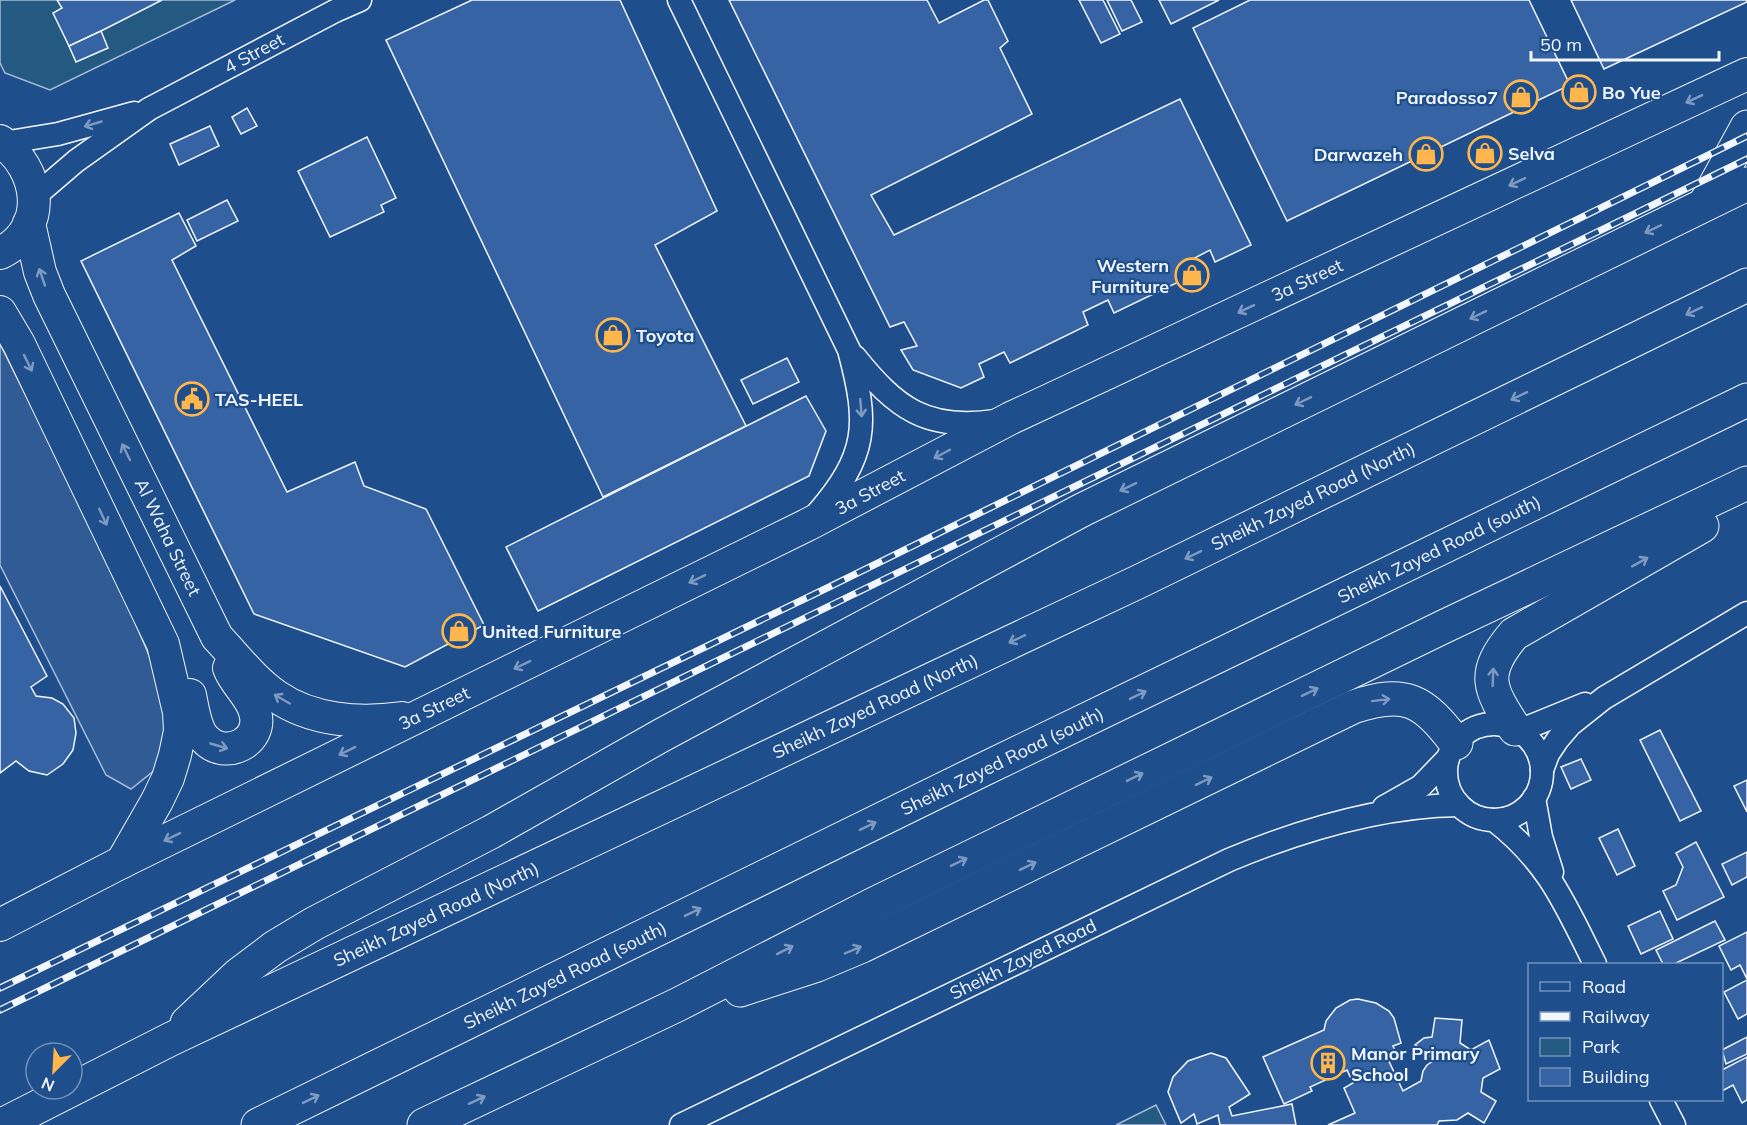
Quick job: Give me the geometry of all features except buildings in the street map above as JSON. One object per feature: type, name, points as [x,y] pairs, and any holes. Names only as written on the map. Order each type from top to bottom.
[{"type":"highway","points":[[1705,204],[1747,127]]},
{"type":"highway","points":[[171,1039],[238,975],[275,947],[315,923],[481,837],[662,735],[1082,510],[1747,184]]},
{"type":"highway","name":"Sheikh Zayed Road (North)","points":[[2,1125],[171,1039],[1129,586],[1747,285]]},
{"type":"highway","name":"Sheikh Zayed Road (south)","points":[[258,1125],[958,782],[1747,400]]},
{"type":"highway","points":[[424,1125],[677,1005],[874,904],[1443,627],[1747,483]]},
{"type":"highway","points":[[1517,730],[1492,690],[1491,677],[1494,663],[1502,648],[1514,634],[1747,499]]},
{"type":"highway","points":[[677,1005],[771,981],[862,946],[1353,707],[1386,698],[1403,699],[1419,705],[1434,714],[1452,750]]},
{"type":"street","name":"4 Street","points":[[32,210],[76,161],[149,109],[360,0]]},
{"type":"street","points":[[680,0],[849,350],[892,399],[916,414],[942,423],[969,425],[1011,418]]},
{"type":"street","name":"3a Street","points":[[0,926],[122,862],[807,525],[1011,418],[1747,74]]},
{"type":"street","name":"4 Street","points":[[1,142],[58,134],[149,109]]},
{"type":"street","name":"Al Waha Street","points":[[1,142],[19,157],[30,176],[40,272],[49,295],[217,637],[257,680],[277,697],[301,709],[326,717],[349,720],[376,721],[420,715]]},
{"type":"street","points":[[0,253],[20,238],[32,210]]},
{"type":"street","points":[[0,312],[19,344],[163,644],[188,688],[203,738],[223,749],[234,748],[245,744],[252,735],[256,724],[256,713],[230,672],[217,637]]},
{"type":"street","points":[[807,525],[832,496],[849,471],[860,442],[862,412],[849,350]]},
{"type":"street","points":[[1542,771],[1539,755],[1531,742],[1517,730],[1505,725],[1483,725],[1463,735],[1452,750],[1446,771],[1447,783],[1452,795],[1470,814],[1494,820],[1517,814],[1534,798],[1548,754],[1570,725],[1604,698],[1747,613]]},
{"type":"street","points":[[122,862],[158,801],[177,747],[180,730],[179,712],[163,644]]},
{"type":"street","points":[[1517,730],[1604,698]]},
{"type":"street","name":"Sheikh Zayed Road","points":[[1372,814],[1422,786],[1452,750]]},
{"type":"street","points":[[1534,798],[1541,837],[1556,885],[1595,963]]},
{"type":"street","name":"Sheikh Zayed Road","points":[[681,1125],[1229,860],[1284,838],[1372,814],[1459,805]]},
{"type":"street","points":[[1494,820],[1523,844],[1556,885]]},
{"type":"street","points":[[1662,1101],[1674,1125]]},
{"type":"green space","points":[[0,0],[235,0],[50,90],[5,73],[0,63]]},
{"type":"green space","points":[[1156,1105],[1166,1125],[1116,1125]]},
{"type":"shaded area","points":[[0,344],[110,564],[168,700],[161,765],[131,789],[106,775],[0,565]]},
{"type":"railway","points":[[0,988],[825,589],[1747,136]]},
{"type":"railway","points":[[0,1010],[1747,159]]},
{"type":"place","name":"Bo Yue","points":[[1579,92]]},
{"type":"place","name":"Paradosso7","points":[[1521,97]]},
{"type":"place","name":"Selva","points":[[1485,153]]},
{"type":"place","name":"Darwazeh","points":[[1426,154]]},
{"type":"place","name":"Western Furniture","points":[[1192,275]]},
{"type":"place","name":"Toyota","points":[[613,335]]},
{"type":"place","name":"TAS-HEEL","points":[[192,399]]},
{"type":"place","name":"United Furniture","points":[[459,631]]},
{"type":"place","name":"Manor Primary School","points":[[1328,1063]]}]
